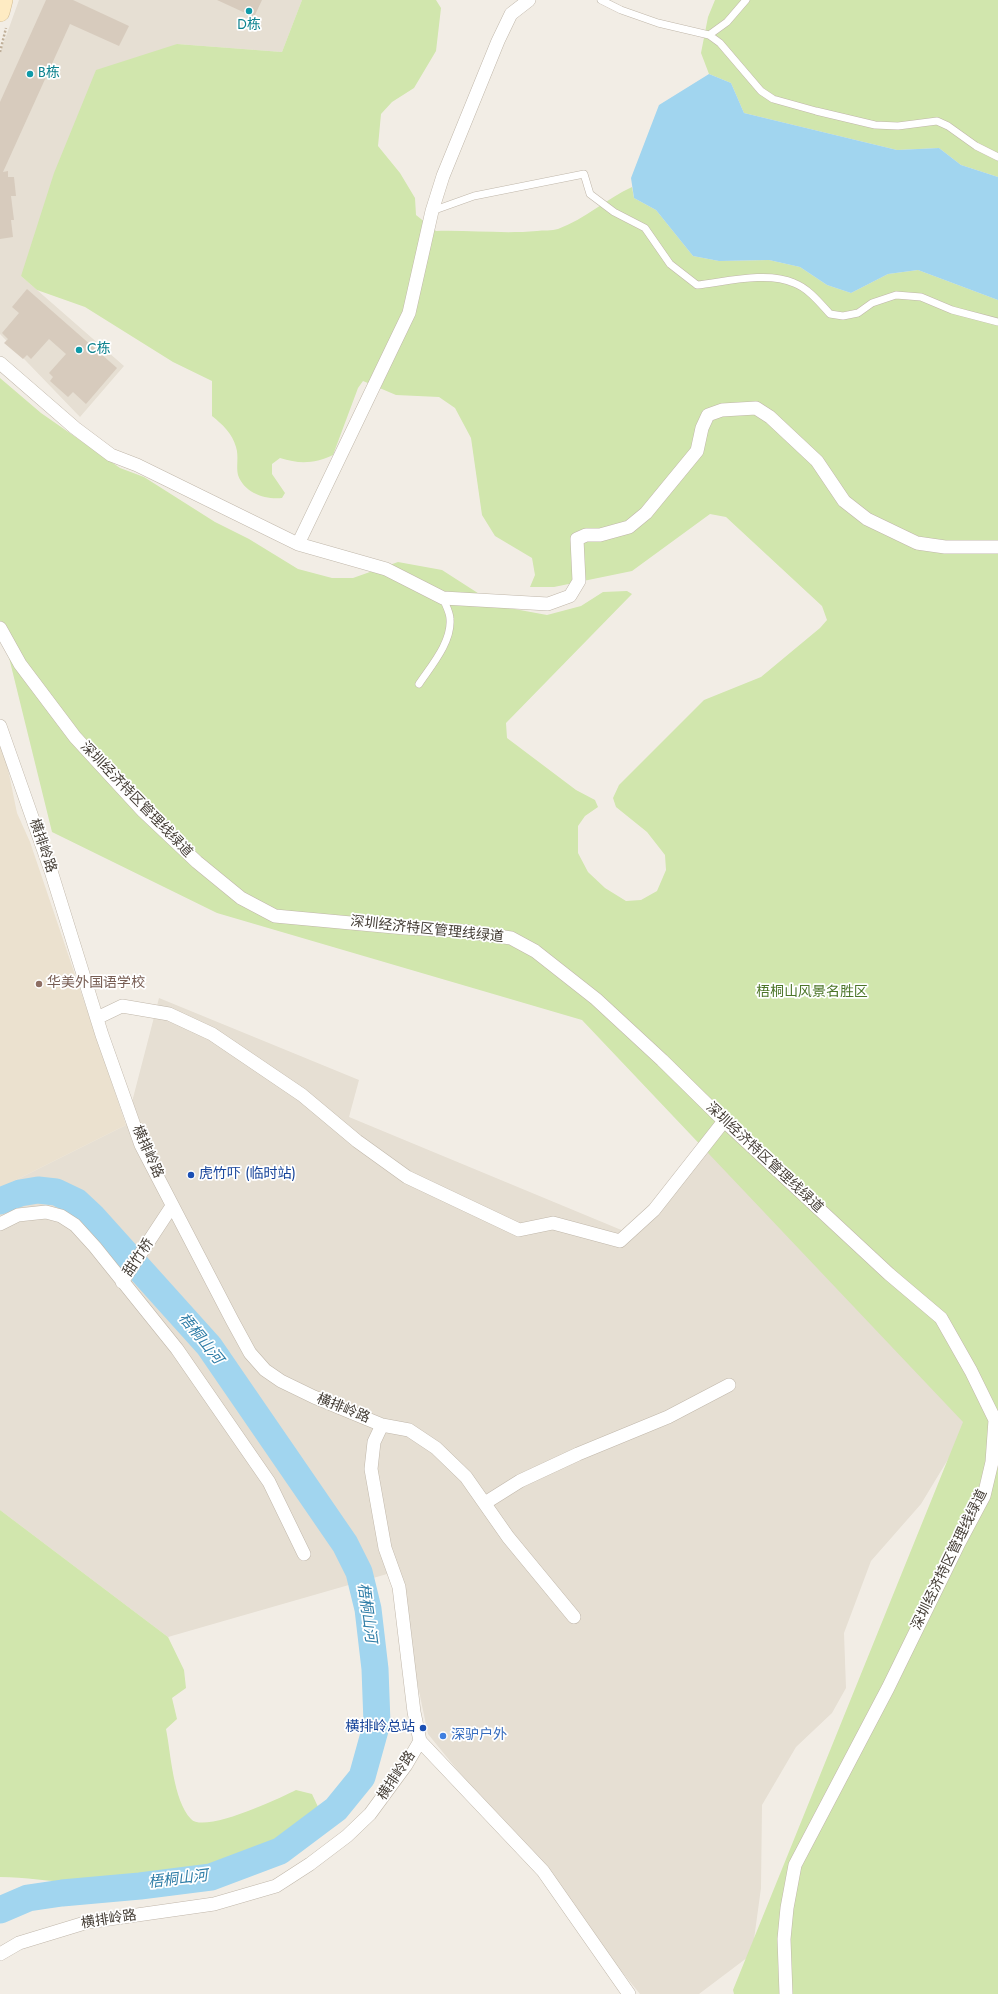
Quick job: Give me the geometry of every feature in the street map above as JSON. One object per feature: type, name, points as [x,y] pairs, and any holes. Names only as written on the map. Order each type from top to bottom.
[{"type":"main road","points":[[0,12],[3,0]]},
{"type":"street","points":[[298,544],[409,313],[432,211],[443,176],[498,40],[511,14],[529,0]]},
{"type":"street","points":[[0,363],[75,428],[111,454],[137,465],[298,544],[386,569],[443,598],[548,604],[570,596],[579,581],[577,539],[586,535],[600,535],[629,527],[646,513],[697,451],[702,428],[708,415],[722,410],[756,408],[770,417],[817,461],[844,501],[867,519],[917,543],[945,547],[998,547]]},
{"type":"street","name":"深圳经济特区管理线绿道","points":[[0,628],[20,664],[75,737],[143,811],[197,862],[241,898],[275,916],[405,928],[463,931],[511,938],[534,951],[596,999],[724,1121],[889,1274],[941,1318],[971,1371],[996,1420],[992,1462],[984,1496],[959,1543],[888,1688],[795,1865],[787,1908],[784,1939],[786,1994]]},
{"type":"street","name":"横排岭路","points":[[0,726],[50,871],[97,1018],[142,1145],[172,1206],[250,1353],[265,1370],[281,1381],[314,1397],[382,1425],[374,1442],[371,1469],[385,1548],[399,1587],[414,1712],[420,1741],[406,1765],[370,1814],[347,1836],[310,1864],[276,1886],[214,1904],[88,1922],[19,1943],[0,1954]]},
{"type":"street","points":[[97,1018],[122,1006],[169,1014],[212,1034],[302,1096],[357,1141],[407,1177],[519,1230],[553,1223],[620,1241],[654,1210],[724,1121]]},
{"type":"street","name":"甜竹桥","points":[[122,1282],[172,1206]]},
{"type":"street","points":[[0,1224],[18,1215],[32,1212],[46,1212],[61,1216],[75,1225],[95,1247],[177,1349],[269,1482],[304,1554]]},
{"type":"street","points":[[485,1503],[520,1481],[578,1454],[668,1417],[729,1385]]},
{"type":"street","points":[[382,1425],[409,1430],[436,1448],[466,1477],[508,1537],[574,1617]]},
{"type":"street","points":[[420,1741],[543,1871],[629,1994]]},
{"type":"lane","points":[[601,0],[621,10],[658,22],[709,35],[720,43],[761,91],[773,99],[875,125],[898,126],[938,121],[948,126],[976,146],[998,157]]},
{"type":"lane","points":[[709,35],[728,22],[746,0]]},
{"type":"lane","points":[[432,211],[474,196],[584,174],[590,194],[614,212],[645,228],[670,264],[697,285],[770,277],[794,283],[818,301],[830,314],[843,316],[858,313],[872,303],[896,295],[921,297],[952,310],[998,322]]},
{"type":"lane","points":[[419,684],[436,658],[449,634],[450,618],[443,598]]},
{"type":"shaded area","points":[[19,0],[302,0],[282,52],[177,44],[21,276],[124,366],[80,417],[0,334],[0,53]]},
{"type":"shaded area","name":"华美外国语学校","points":[[0,730],[17,813],[30,842],[126,1125],[0,1188]]},
{"type":"shaded area","points":[[159,998],[359,1080],[349,1117],[631,1234],[701,1139],[973,1418],[921,1504],[871,1561],[844,1633],[846,1688],[832,1713],[796,1747],[762,1805],[761,1888],[752,1954],[699,1994],[640,1994],[428,1734],[394,1572],[168,1637],[0,1510],[0,1188],[126,1125]]},
{"type":"green space","name":"梧桐山风景名胜区","points":[[302,0],[436,0],[441,8],[436,51],[414,88],[392,102],[381,114],[378,146],[400,173],[415,198],[416,215],[436,231],[524,232],[556,230],[577,220],[613,197],[632,187],[634,198],[656,210],[693,256],[719,261],[769,260],[800,267],[827,285],[851,293],[888,274],[918,270],[998,300],[998,1994],[734,1994],[733,1990],[963,1422],[582,1020],[217,913],[52,832],[0,621],[0,378],[41,413],[120,468],[144,477],[215,522],[249,539],[298,569],[332,578],[353,578],[398,562],[442,570],[498,606],[547,615],[581,606],[603,592],[627,591],[632,594],[506,723],[507,738],[576,790],[595,800],[598,807],[585,816],[578,826],[578,853],[588,872],[605,888],[626,901],[641,900],[657,891],[666,870],[665,855],[647,832],[616,807],[613,798],[619,785],[704,700],[761,677],[820,628],[827,620],[822,606],[726,517],[710,514],[632,571],[554,587],[530,587],[535,575],[532,558],[495,536],[482,515],[471,438],[455,408],[439,397],[396,395],[363,381],[358,388],[333,455],[319,460],[306,462],[280,458],[272,464],[272,474],[285,493],[282,498],[269,498],[256,494],[250,491],[241,481],[237,472],[237,454],[234,442],[227,430],[212,416],[212,381],[173,362],[85,307],[37,290],[21,276],[54,173],[96,70],[177,44],[282,52]]},
{"type":"green space","points":[[715,0],[998,0],[998,177],[961,165],[939,148],[897,150],[744,113],[731,83],[709,74],[701,53],[708,17]]},
{"type":"green space","points":[[0,1510],[168,1637],[184,1670],[186,1688],[172,1698],[177,1719],[166,1729],[176,1789],[185,1811],[191,1819],[199,1822],[211,1822],[226,1819],[259,1807],[296,1790],[312,1794],[319,1809],[315,1818],[294,1835],[267,1850],[242,1860],[215,1868],[186,1874],[129,1881],[102,1882],[66,1882],[0,1877]]},
{"type":"water","points":[[709,74],[731,83],[744,113],[897,150],[939,148],[961,165],[998,177],[998,300],[918,270],[888,274],[851,293],[827,285],[800,267],[769,260],[719,261],[693,256],[656,210],[634,198],[631,178],[659,105]]},
{"type":"building","name":"B栋","points":[[46,0],[73,0],[129,26],[119,46],[70,24],[3,172],[8,171],[8,177],[14,177],[16,196],[11,196],[14,220],[11,220],[13,237],[0,239],[0,102]]},
{"type":"building","name":"D栋","points":[[217,0],[262,0],[254,17]]},
{"type":"building","name":"C栋","points":[[27,289],[117,368],[86,404],[73,392],[68,397],[50,381],[53,377],[49,373],[66,354],[49,339],[31,359],[27,355],[23,359],[4,343],[8,339],[2,333],[19,313],[12,307]]},
{"type":"waterway","name":"梧桐山河","points":[[0,1201],[20,1193],[38,1190],[56,1192],[77,1202],[92,1216],[209,1346],[345,1544],[359,1572],[368,1609],[375,1669],[377,1723],[362,1777],[336,1809],[280,1851],[211,1877],[28,1898],[0,1910]]},
{"type":"place","name":"D栋","points":[[249,11]]},
{"type":"place","name":"B栋","points":[[30,74]]},
{"type":"place","name":"C栋","points":[[79,350]]},
{"type":"place","name":"华美外国语学校","points":[[39,984]]},
{"type":"place","name":"虎竹吓 (临时站)","points":[[191,1175]]},
{"type":"place","name":"横排岭总站","points":[[423,1728]]},
{"type":"place","name":"深驴户外","points":[[443,1736]]}]
